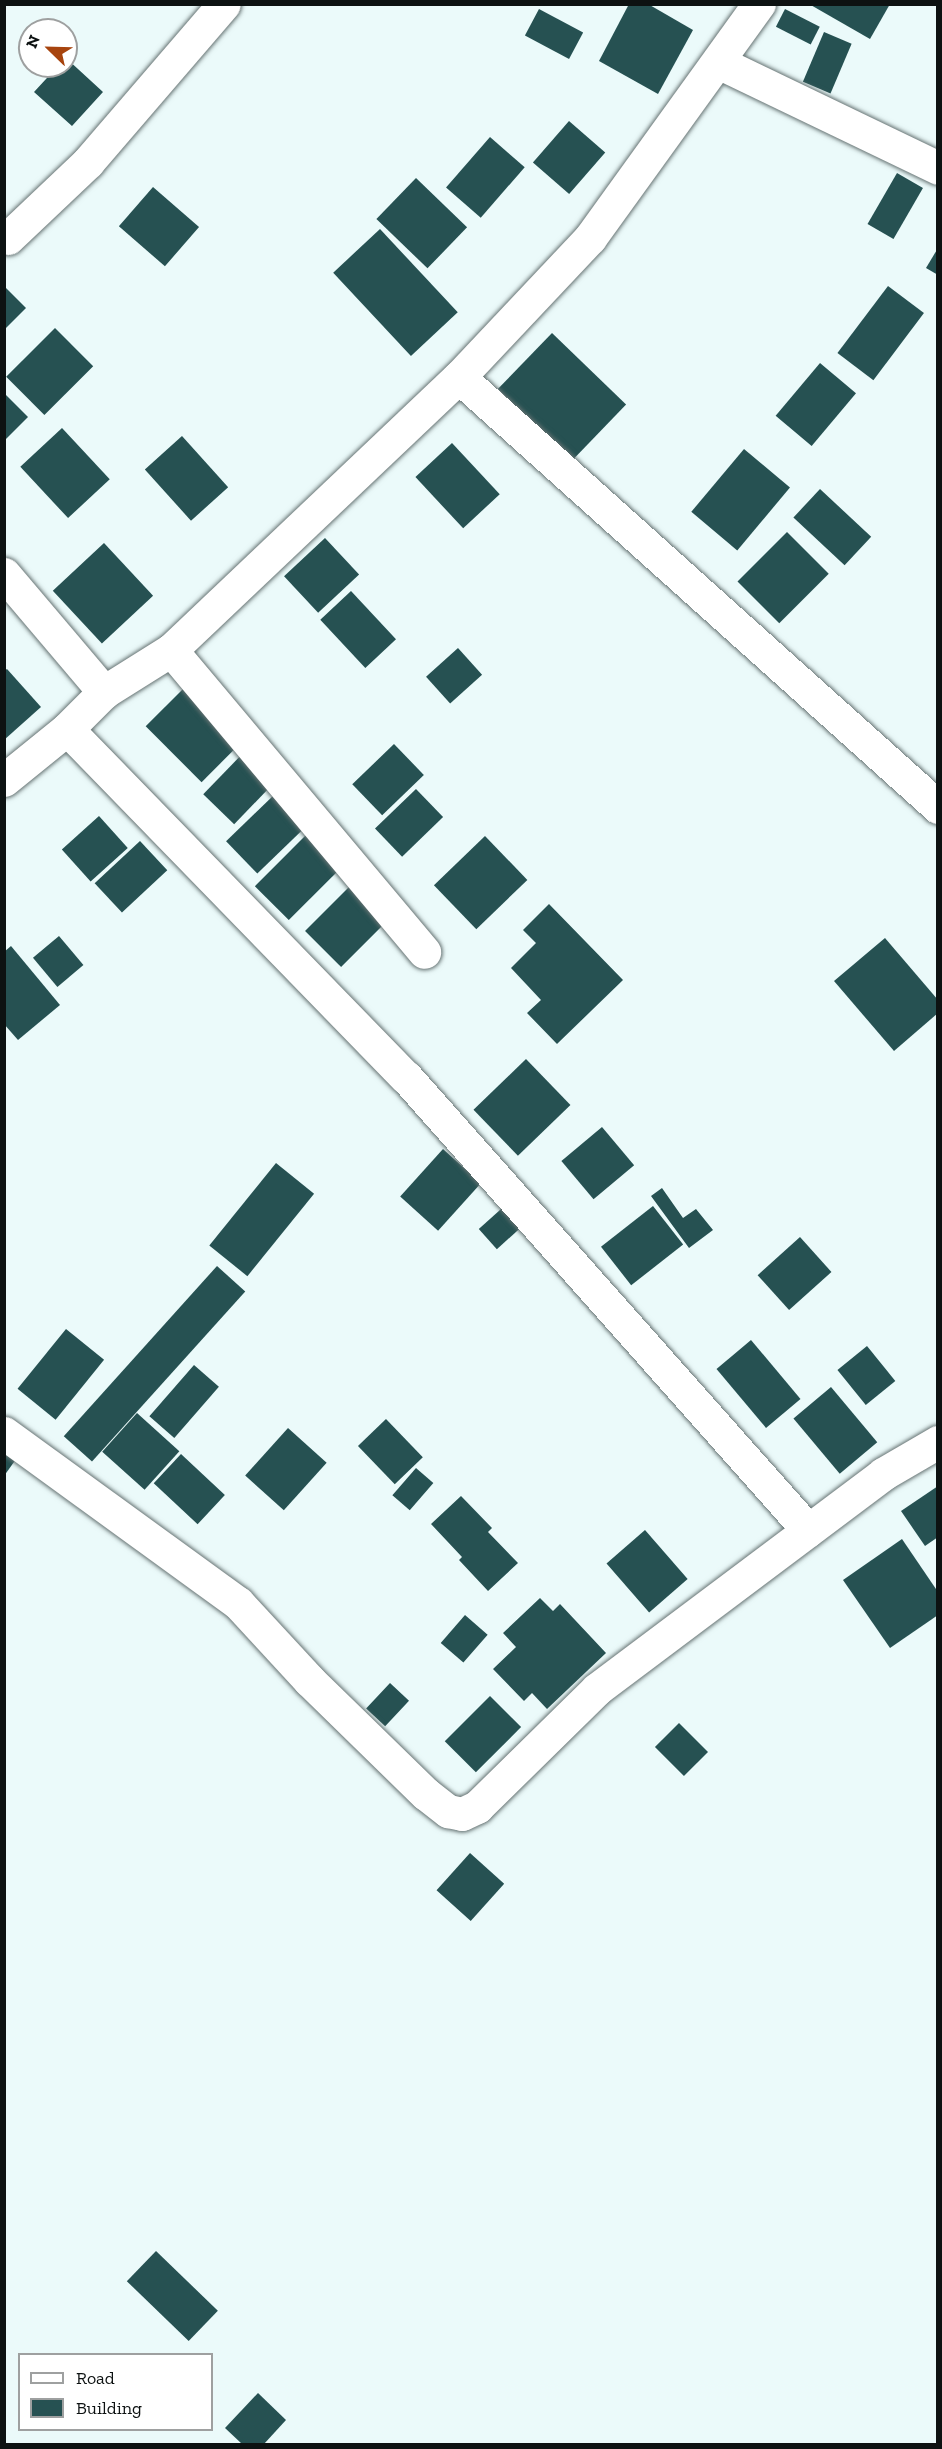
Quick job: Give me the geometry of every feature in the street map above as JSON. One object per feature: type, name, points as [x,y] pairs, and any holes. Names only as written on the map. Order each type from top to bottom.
[{"type":"street","points":[[8,238],[88,162],[224,4]]},
{"type":"street","points":[[4,780],[67,729],[104,692],[171,650],[459,376],[590,238],[759,4]]},
{"type":"street","points":[[718,62],[938,168]]},
{"type":"street","points":[[459,376],[938,807]]},
{"type":"street","points":[[4,574],[104,692]]},
{"type":"street","points":[[171,650],[424,951]]},
{"type":"street","points":[[67,729],[406,1077],[808,1530]]},
{"type":"street","points":[[4,1434],[238,1603],[309,1680],[426,1794],[448,1811],[462,1814],[477,1807],[597,1689],[883,1474],[938,1442]]},
{"type":"building","points":[[629,4],[648,4],[693,30],[658,94],[599,61]]},
{"type":"building","points":[[809,4],[890,4],[870,39]]},
{"type":"building","points":[[539,9],[583,32],[569,59],[525,35]]},
{"type":"building","points":[[785,9],[820,27],[811,45],[776,27]]},
{"type":"building","points":[[824,32],[852,44],[831,93],[803,82]]},
{"type":"building","points":[[78,69],[103,92],[72,126],[34,92],[47,78],[78,78]]},
{"type":"building","points":[[569,121],[605,152],[569,194],[533,163]]},
{"type":"building","points":[[490,137],[525,167],[481,218],[446,188]]},
{"type":"building","points":[[897,173],[923,188],[893,239],[868,224]]},
{"type":"building","points":[[416,178],[467,227],[427,268],[376,219]]},
{"type":"building","points":[[153,187],[199,227],[165,266],[119,226]]},
{"type":"building","points":[[380,229],[458,312],[411,356],[333,273]]},
{"type":"building","points":[[938,248],[938,275],[926,268]]},
{"type":"building","points":[[888,286],[924,313],[873,380],[837,353]]},
{"type":"building","points":[[5,287],[26,308],[5,329]]},
{"type":"building","points":[[55,328],[93,366],[44,415],[6,377]]},
{"type":"building","points":[[552,333],[626,405],[572,461],[498,389]]},
{"type":"building","points":[[820,363],[856,393],[812,446],[776,416]]},
{"type":"building","points":[[4,393],[28,417],[4,441]]},
{"type":"building","points":[[62,428],[110,479],[68,518],[20,467]]},
{"type":"building","points":[[182,436],[228,487],[191,521],[145,469]]},
{"type":"building","points":[[452,443],[500,494],[463,528],[415,477]]},
{"type":"building","points":[[744,449],[790,488],[737,550],[691,512]]},
{"type":"building","points":[[820,489],[871,537],[845,565],[793,518]]},
{"type":"building","points":[[787,532],[829,574],[779,623],[738,581]]},
{"type":"building","points":[[325,538],[359,575],[318,613],[284,576]]},
{"type":"building","points":[[104,543],[153,596],[102,643],[53,591]]},
{"type":"building","points":[[351,591],[396,639],[365,668],[320,620]]},
{"type":"building","points":[[458,648],[482,675],[450,704],[426,677]]},
{"type":"building","points":[[7,669],[41,707],[4,740],[4,671]]},
{"type":"building","points":[[186,686],[242,742],[202,782],[146,726]]},
{"type":"building","points":[[394,744],[424,775],[382,815],[352,784]]},
{"type":"building","points":[[247,749],[278,779],[234,824],[203,794]]},
{"type":"building","points":[[416,789],[443,817],[402,857],[375,829]]},
{"type":"building","points":[[275,794],[306,826],[257,874],[226,841]]},
{"type":"building","points":[[99,816],[128,848],[91,881],[62,849]]},
{"type":"building","points":[[310,831],[344,865],[289,920],[255,886]]},
{"type":"building","points":[[485,836],[527,880],[476,929],[434,885]]},
{"type":"building","points":[[140,841],[167,870],[122,913],[95,883]]},
{"type":"building","points":[[351,885],[387,921],[341,967],[305,931]]},
{"type":"building","points":[[549,904],[623,980],[557,1044],[527,1013],[541,1000],[511,968],[536,943],[523,930]]},
{"type":"building","points":[[59,936],[83,965],[57,987],[33,958]]},
{"type":"building","points":[[885,938],[938,1000],[938,1013],[894,1051],[834,981]]},
{"type":"building","points":[[11,946],[60,1005],[18,1040],[4,1024],[4,952]]},
{"type":"building","points":[[526,1059],[570,1105],[518,1156],[473,1110]]},
{"type":"building","points":[[602,1127],[634,1165],[594,1199],[561,1161]]},
{"type":"building","points":[[443,1149],[481,1183],[438,1231],[400,1197]]},
{"type":"building","points":[[276,1163],[314,1194],[247,1276],[209,1245]]},
{"type":"building","points":[[662,1188],[683,1218],[696,1209],[713,1230],[689,1248],[651,1196]]},
{"type":"building","points":[[510,1201],[528,1221],[497,1249],[479,1229]]},
{"type":"building","points":[[653,1206],[683,1245],[631,1285],[601,1247]]},
{"type":"building","points":[[800,1237],[831,1272],[789,1310],[758,1275]]},
{"type":"building","points":[[217,1266],[245,1291],[92,1462],[64,1436]]},
{"type":"building","points":[[66,1329],[104,1360],[56,1420],[18,1389]]},
{"type":"building","points":[[751,1340],[800,1399],[766,1428],[717,1369]]},
{"type":"building","points":[[867,1346],[895,1381],[866,1405],[837,1370]]},
{"type":"building","points":[[194,1365],[219,1387],[174,1438],[149,1416]]},
{"type":"building","points":[[831,1387],[877,1442],[840,1474],[793,1418]]},
{"type":"building","points":[[137,1413],[179,1451],[145,1490],[102,1452]]},
{"type":"building","points":[[386,1419],[423,1457],[395,1484],[358,1446]]},
{"type":"building","points":[[288,1428],[327,1463],[284,1510],[245,1476]]},
{"type":"building","points":[[4,1445],[19,1455],[4,1476]]},
{"type":"building","points":[[181,1454],[225,1495],[198,1524],[154,1483]]},
{"type":"building","points":[[416,1468],[433,1483],[410,1510],[392,1495]]},
{"type":"building","points":[[938,1486],[938,1537],[925,1546],[901,1511]]},
{"type":"building","points":[[461,1496],[492,1528],[488,1532],[518,1563],[488,1591],[459,1560],[462,1557],[431,1524]]},
{"type":"building","points":[[645,1530],[688,1579],[649,1613],[607,1563]]},
{"type":"building","points":[[902,1539],[938,1592],[938,1615],[890,1648],[843,1580]]},
{"type":"building","points":[[540,1598],[553,1611],[560,1604],[606,1653],[547,1709],[532,1693],[524,1701],[493,1669],[516,1647],[503,1633]]},
{"type":"building","points":[[465,1615],[488,1635],[463,1663],[441,1643]]},
{"type":"building","points":[[390,1683],[409,1701],[385,1726],[366,1709]]},
{"type":"building","points":[[490,1696],[521,1727],[476,1772],[445,1741]]},
{"type":"building","points":[[679,1723],[708,1752],[684,1776],[655,1747]]},
{"type":"building","points":[[470,1853],[504,1884],[471,1921],[437,1890]]},
{"type":"building","points":[[156,2251],[218,2311],[189,2341],[127,2281]]},
{"type":"building","points":[[258,2393],[286,2420],[264,2444],[242,2444],[225,2428]]}]
